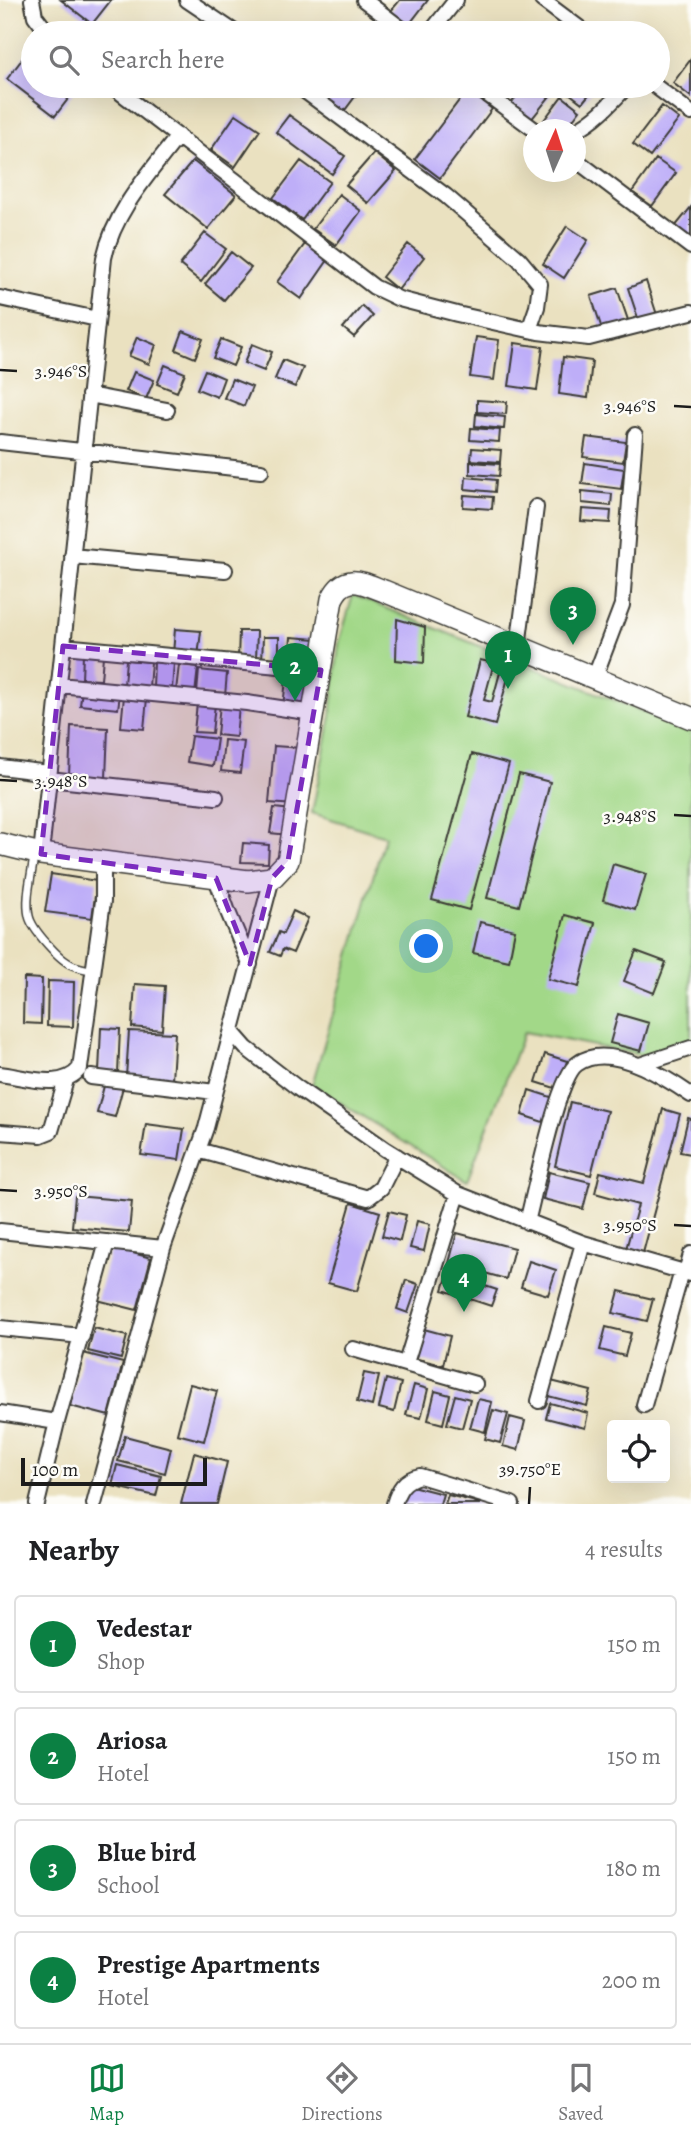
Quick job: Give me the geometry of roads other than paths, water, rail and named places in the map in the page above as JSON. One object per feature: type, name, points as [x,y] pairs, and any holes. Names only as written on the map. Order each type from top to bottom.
[{"type":"street","points":[[32,0],[39,21]]},
{"type":"street","points":[[187,0],[218,21]]},
{"type":"street","points":[[364,0],[391,21]]},
{"type":"street","points":[[439,21],[456,0]]},
{"type":"street","points":[[542,0],[561,6],[575,21]]},
{"type":"street","points":[[670,97],[691,113]]},
{"type":"street","points":[[128,98],[374,286],[398,299],[529,330],[589,338],[691,312]]},
{"type":"street","points":[[314,98],[446,196],[519,259],[540,284],[537,307],[529,330]]},
{"type":"street","points":[[493,98],[523,121]]},
{"type":"street","points":[[586,125],[615,98]]},
{"type":"street","points":[[38,853],[49,776],[104,258],[110,235],[130,200],[178,135]]},
{"type":"street","points":[[586,168],[691,247]]},
{"type":"street","points":[[0,298],[97,318]]},
{"type":"street","points":[[89,395],[167,410]]},
{"type":"street","points":[[594,679],[622,605],[635,435]]},
{"type":"street","points":[[0,442],[261,471]]},
{"type":"street","points":[[517,647],[536,507]]},
{"type":"street","points":[[72,556],[225,570]]},
{"type":"street","points":[[94,1504],[163,1248],[198,1150],[215,1092],[272,878],[288,860],[332,598],[341,585],[353,581],[384,591],[690,716]]},
{"type":"street","points":[[63,646],[321,670]]},
{"type":"street","points":[[59,685],[247,703],[313,713]]},
{"type":"street","points":[[0,768],[216,797]]},
{"type":"street","points":[[0,844],[38,853],[216,878],[248,881],[272,878]]},
{"type":"street","points":[[0,1074],[66,1080],[74,1076],[80,1068],[103,901],[103,862]]},
{"type":"street","points":[[216,878],[250,964]]},
{"type":"street","points":[[232,1032],[246,1048],[299,1089],[458,1194],[583,1243],[686,1272]]},
{"type":"street","points":[[640,1065],[691,1048]]},
{"type":"street","points":[[527,1222],[561,1090],[576,1064],[587,1059],[613,1058],[640,1065],[671,1081],[691,1096]]},
{"type":"street","points":[[91,1077],[215,1092]]},
{"type":"street","points":[[0,1132],[41,1135],[51,1131],[66,1080]]},
{"type":"street","points":[[198,1150],[368,1198],[381,1188],[397,1156]]},
{"type":"street","points":[[406,1363],[458,1194]]},
{"type":"street","points":[[0,1231],[163,1248]]},
{"type":"street","points":[[37,1504],[107,1242]]},
{"type":"street","points":[[538,1401],[583,1243]]},
{"type":"street","points":[[644,1405],[691,1254]]},
{"type":"street","points":[[0,1328],[82,1336]]},
{"type":"street","points":[[353,1349],[475,1384]]},
{"type":"street","points":[[0,1413],[57,1422]]},
{"type":"street","points":[[394,1504],[399,1489],[405,1482],[420,1476],[512,1504]]},
{"type":"lane","points":[[38,853],[29,917],[44,940],[70,964],[94,971]]},
{"type":"place","name":"Blue bird","points":[[573,645]]},
{"type":"place","name":"Vedestar","points":[[508,689]]},
{"type":"place","name":"Ariosa","points":[[295,701]]},
{"type":"place","name":"Prestige Apartments","points":[[464,1312]]}]
